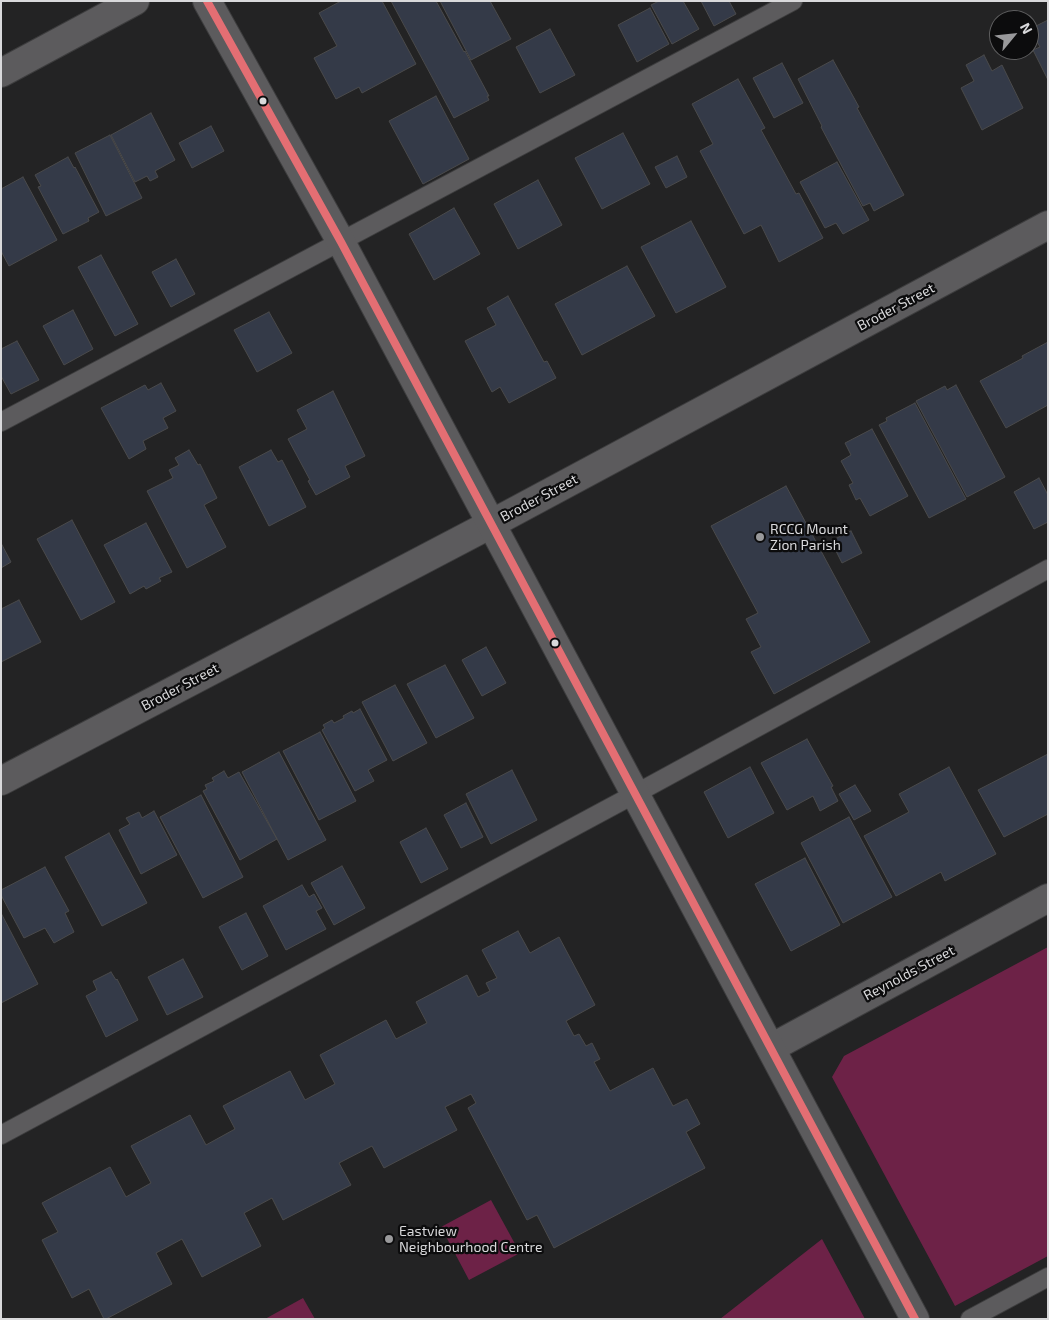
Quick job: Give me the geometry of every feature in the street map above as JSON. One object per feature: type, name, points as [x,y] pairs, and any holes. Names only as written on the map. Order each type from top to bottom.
[{"type":"street","points":[[1,73],[135,1]]},
{"type":"street","points":[[207,1],[341,242],[915,1319]]},
{"type":"street","name":"Broder Street","points":[[1,781],[491,524],[1048,225]]},
{"type":"street","name":"Reynolds Street","points":[[771,1048],[1048,898]]},
{"type":"lane","points":[[1,422],[793,1]]},
{"type":"lane","points":[[1,1135],[1048,570]]},
{"type":"lane","points":[[970,1319],[1048,1276]]},
{"type":"shaded area","points":[[1048,947],[1048,1256],[955,1306],[832,1077],[844,1056]]},
{"type":"shaded area","points":[[491,1200],[520,1253],[469,1280],[441,1227]]},
{"type":"shaded area","points":[[822,1239],[865,1319],[720,1319]]},
{"type":"shaded area","points":[[303,1298],[315,1319],[265,1319]]},
{"type":"building","points":[[341,1],[382,1],[416,64],[362,93],[359,87],[336,99],[314,58],[337,46],[319,13]]},
{"type":"building","points":[[391,1],[436,1],[465,51],[489,96],[487,96],[489,100],[454,118]]},
{"type":"building","points":[[440,1],[490,1],[511,39],[471,60]]},
{"type":"building","points":[[659,1],[683,1],[699,29],[672,44],[651,5]]},
{"type":"building","points":[[701,1],[729,1],[736,14],[714,26]]},
{"type":"building","points":[[650,8],[669,44],[637,62],[618,25]]},
{"type":"building","points":[[1048,20],[1048,80],[1038,60],[1040,47],[1039,24]]},
{"type":"building","points":[[550,29],[575,75],[540,93],[516,47]]},
{"type":"building","points":[[984,55],[992,71],[1002,65],[1023,108],[982,130],[961,88],[974,81],[966,65]]},
{"type":"building","points":[[833,60],[904,195],[874,211],[870,203],[863,206],[798,79]]},
{"type":"building","points":[[782,63],[803,103],[774,118],[753,78]]},
{"type":"building","points":[[738,79],[765,128],[761,130],[796,194],[799,193],[823,238],[779,262],[761,225],[744,234],[700,151],[713,144],[692,104]]},
{"type":"building","points":[[436,96],[469,159],[423,184],[389,121]]},
{"type":"building","points":[[151,113],[175,160],[155,171],[158,177],[150,181],[147,176],[135,182],[111,135]]},
{"type":"building","points":[[211,126],[224,151],[192,168],[179,143]]},
{"type":"building","points":[[623,133],[650,184],[602,209],[575,158]]},
{"type":"building","points":[[110,135],[142,198],[106,216],[75,153]]},
{"type":"building","points":[[677,156],[687,177],[666,188],[655,167]]},
{"type":"building","points":[[68,157],[99,212],[88,218],[89,221],[63,234],[38,187],[41,186],[35,175]]},
{"type":"building","points":[[837,162],[869,220],[843,234],[836,223],[825,228],[800,182]]},
{"type":"building","points":[[23,177],[57,240],[9,266],[1,251],[1,189]]},
{"type":"building","points":[[538,180],[562,225],[518,249],[494,204]]},
{"type":"building","points":[[454,208],[480,254],[434,280],[409,234]]},
{"type":"building","points":[[691,221],[726,287],[676,313],[641,247]]},
{"type":"building","points":[[101,255],[138,324],[115,336],[78,267]]},
{"type":"building","points":[[176,259],[195,294],[171,307],[152,272]]},
{"type":"building","points":[[627,266],[655,316],[582,355],[555,304]]},
{"type":"building","points":[[508,296],[544,362],[547,361],[556,378],[509,403],[500,387],[492,392],[465,341],[496,325],[487,308]]},
{"type":"building","points":[[73,310],[93,349],[64,365],[43,326]]},
{"type":"building","points":[[269,312],[292,353],[257,372],[234,330]]},
{"type":"building","points":[[17,341],[39,380],[11,394],[1,376],[1,349]]},
{"type":"building","points":[[1048,342],[1048,405],[1006,428],[980,381]]},
{"type":"building","points":[[161,383],[176,411],[163,418],[168,428],[143,441],[146,449],[129,459],[101,408],[145,385],[148,390]]},
{"type":"building","points":[[956,385],[1005,477],[967,497],[916,401],[945,386],[947,390]]},
{"type":"building","points":[[333,391],[365,456],[345,466],[350,477],[316,495],[288,439],[307,429],[297,410]]},
{"type":"building","points":[[915,403],[966,499],[929,518],[879,425],[887,421],[886,418]]},
{"type":"building","points":[[872,429],[908,496],[870,516],[860,498],[856,500],[849,485],[853,483],[841,461],[851,455],[845,443]]},
{"type":"building","points":[[189,450],[198,465],[200,464],[217,498],[204,505],[226,547],[187,568],[147,491],[173,478],[169,470],[179,465],[175,458]]},
{"type":"building","points":[[271,450],[278,462],[282,460],[306,507],[269,526],[239,467]]},
{"type":"building","points":[[1039,478],[1048,495],[1048,522],[1034,529],[1014,492]]},
{"type":"building","points":[[786,486],[870,642],[774,694],[751,652],[761,647],[746,619],[758,613],[711,526]]},
{"type":"building","points":[[72,520],[115,602],[81,620],[37,539]]},
{"type":"building","points":[[146,523],[172,572],[159,578],[161,581],[146,589],[144,586],[130,594],[104,545]]},
{"type":"building","points":[[851,531],[862,553],[842,563],[831,541]]},
{"type":"building","points":[[1,543],[11,562],[1,568]]},
{"type":"building","points":[[19,600],[41,642],[1,662],[1,609]]},
{"type":"building","points":[[486,647],[506,683],[482,696],[462,660]]},
{"type":"building","points":[[445,665],[474,718],[436,738],[407,684]]},
{"type":"building","points":[[395,685],[427,743],[393,761],[362,702]]},
{"type":"building","points":[[360,709],[387,760],[368,770],[374,781],[355,791],[322,730],[325,728],[323,725],[332,720],[334,723],[352,711],[353,713]]},
{"type":"building","points":[[320,732],[356,801],[319,820],[283,751]]},
{"type":"building","points":[[807,739],[833,786],[831,787],[838,801],[820,811],[813,796],[787,810],[761,763]]},
{"type":"building","points":[[279,752],[326,840],[288,860],[242,772]]},
{"type":"building","points":[[1048,754],[1048,814],[1004,837],[978,790]]},
{"type":"building","points":[[750,767],[774,813],[728,838],[704,792]]},
{"type":"building","points":[[949,767],[996,854],[945,881],[941,872],[896,896],[864,836],[909,812],[899,794]]},
{"type":"building","points":[[512,770],[537,820],[491,844],[466,794]]},
{"type":"building","points":[[224,771],[228,778],[239,772],[277,839],[240,860],[203,791],[207,789],[205,785],[214,781],[212,778]]},
{"type":"building","points":[[855,785],[871,811],[854,820],[839,794]]},
{"type":"building","points":[[201,795],[243,877],[203,898],[160,817]]},
{"type":"building","points":[[466,803],[483,837],[461,848],[444,815]]},
{"type":"building","points":[[154,811],[177,855],[141,874],[119,830],[130,824],[126,818],[139,812],[142,818]]},
{"type":"building","points":[[849,817],[892,897],[843,923],[801,843]]},
{"type":"building","points":[[426,828],[448,869],[421,883],[400,842]]},
{"type":"building","points":[[109,833],[147,903],[102,926],[65,857]]},
{"type":"building","points":[[805,858],[840,925],[791,951],[755,884]]},
{"type":"building","points":[[342,866],[365,908],[334,925],[311,883]]},
{"type":"building","points":[[45,867],[69,911],[65,913],[74,932],[54,943],[45,928],[24,938],[1,895],[1,890]]},
{"type":"building","points":[[302,885],[309,897],[314,894],[322,908],[316,911],[326,929],[286,950],[263,906]]},
{"type":"building","points":[[1,913],[38,984],[1,1003]]},
{"type":"building","points":[[246,913],[268,956],[242,970],[219,927]]},
{"type":"building","points":[[518,931],[530,953],[559,937],[595,1005],[566,1021],[574,1036],[579,1034],[586,1046],[592,1043],[600,1059],[594,1062],[610,1091],[653,1068],[673,1106],[687,1099],[700,1124],[686,1132],[705,1168],[554,1248],[537,1215],[527,1220],[468,1108],[476,1103],[471,1094],[445,1107],[457,1130],[384,1168],[372,1146],[339,1163],[351,1185],[283,1220],[272,1198],[244,1213],[261,1246],[202,1277],[182,1239],[156,1253],[172,1284],[106,1319],[104,1319],[89,1289],[72,1298],[42,1240],[58,1232],[42,1203],[110,1167],[126,1197],[151,1183],[131,1146],[190,1115],[206,1145],[235,1129],[223,1106],[290,1071],[305,1100],[335,1084],[320,1055],[386,1020],[396,1039],[427,1023],[416,1002],[467,975],[478,997],[490,991],[486,983],[497,978],[482,950]]},
{"type":"building","points":[[183,959],[203,997],[167,1015],[148,977]]},
{"type":"building","points":[[111,972],[117,979],[138,1020],[106,1037],[86,996],[97,990],[93,981]]},
{"type":"transit line","points":[[207,1],[341,242],[915,1319]]},
{"type":"place","name":"RCCG Mount Zion Parish","points":[[760,537]]},
{"type":"place","name":"Eastview Neighbourhood Centre","points":[[389,1239]]}]
